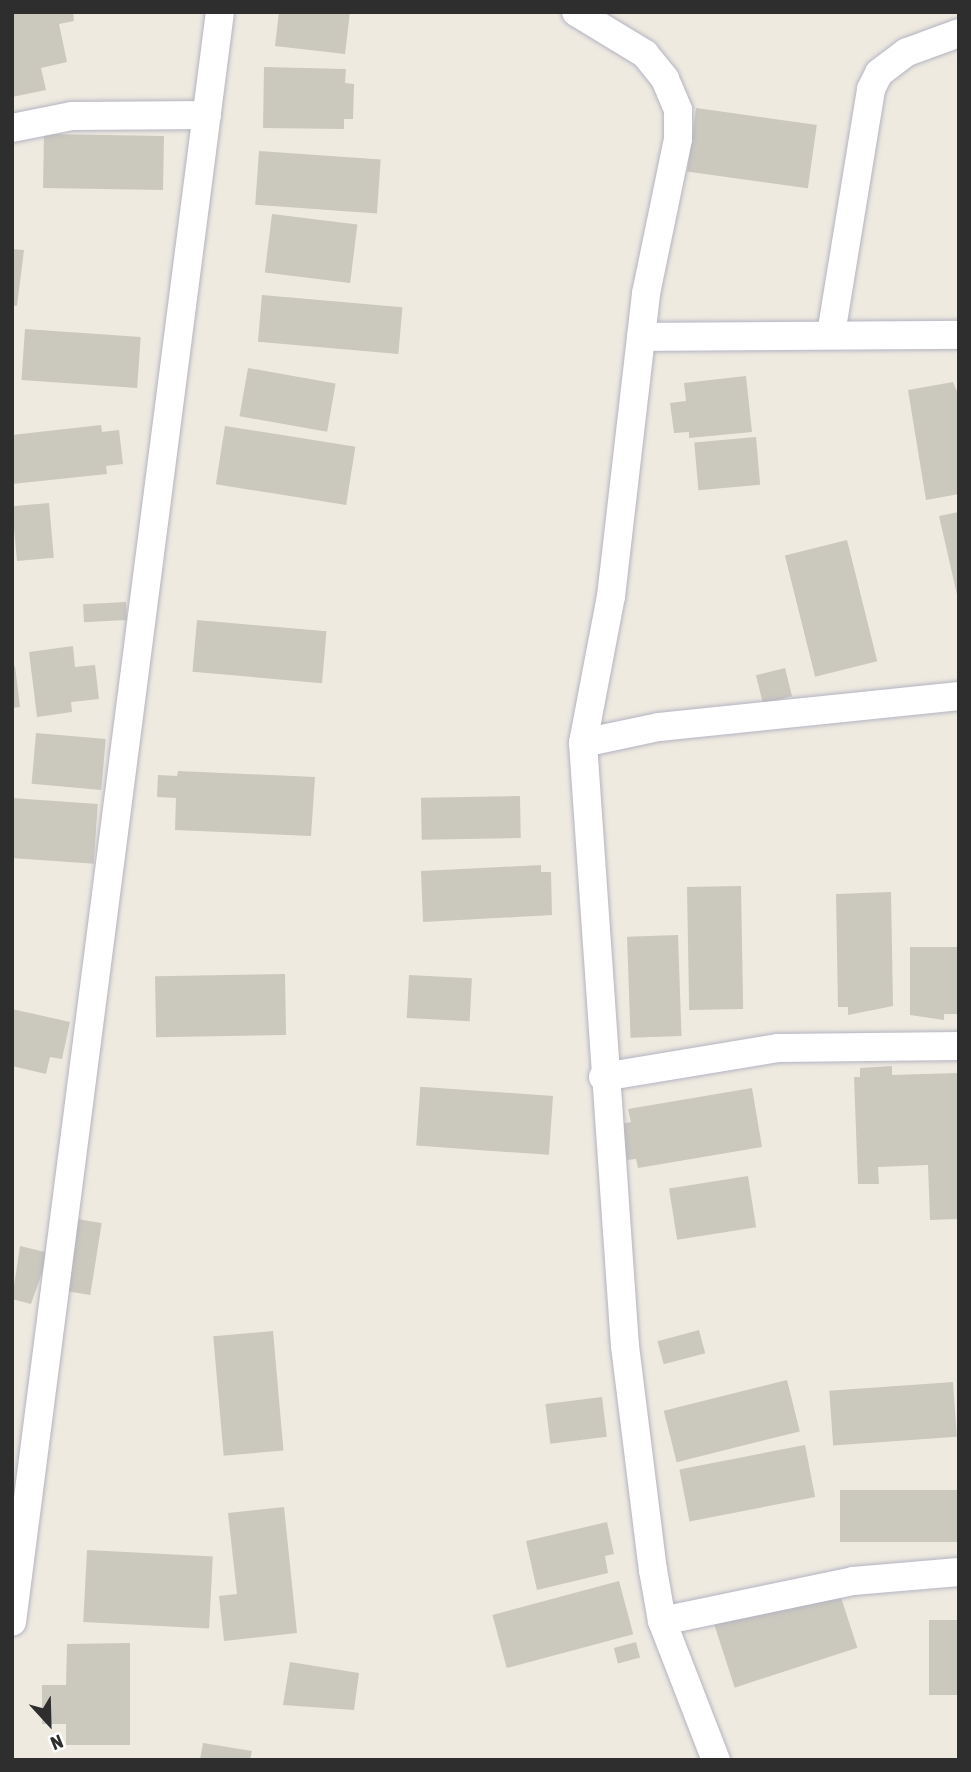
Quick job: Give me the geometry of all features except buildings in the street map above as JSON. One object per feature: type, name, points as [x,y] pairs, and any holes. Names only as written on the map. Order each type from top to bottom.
[{"type":"street","points":[[12,1622],[220,12]]},
{"type":"street","points":[[576,12],[645,54],[665,79],[678,110],[641,337],[611,596],[583,743],[603,1077],[625,1346],[662,1621],[716,1760]]},
{"type":"street","points":[[831,334],[871,89],[879,73],[907,52],[959,33]]},
{"type":"street","points":[[12,128],[72,116],[207,115]]},
{"type":"street","points":[[641,337],[959,335]]},
{"type":"street","points":[[583,743],[659,727],[959,696]]},
{"type":"street","points":[[603,1077],[779,1048],[959,1046]]},
{"type":"street","points":[[662,1621],[853,1581],[959,1572]]}]
